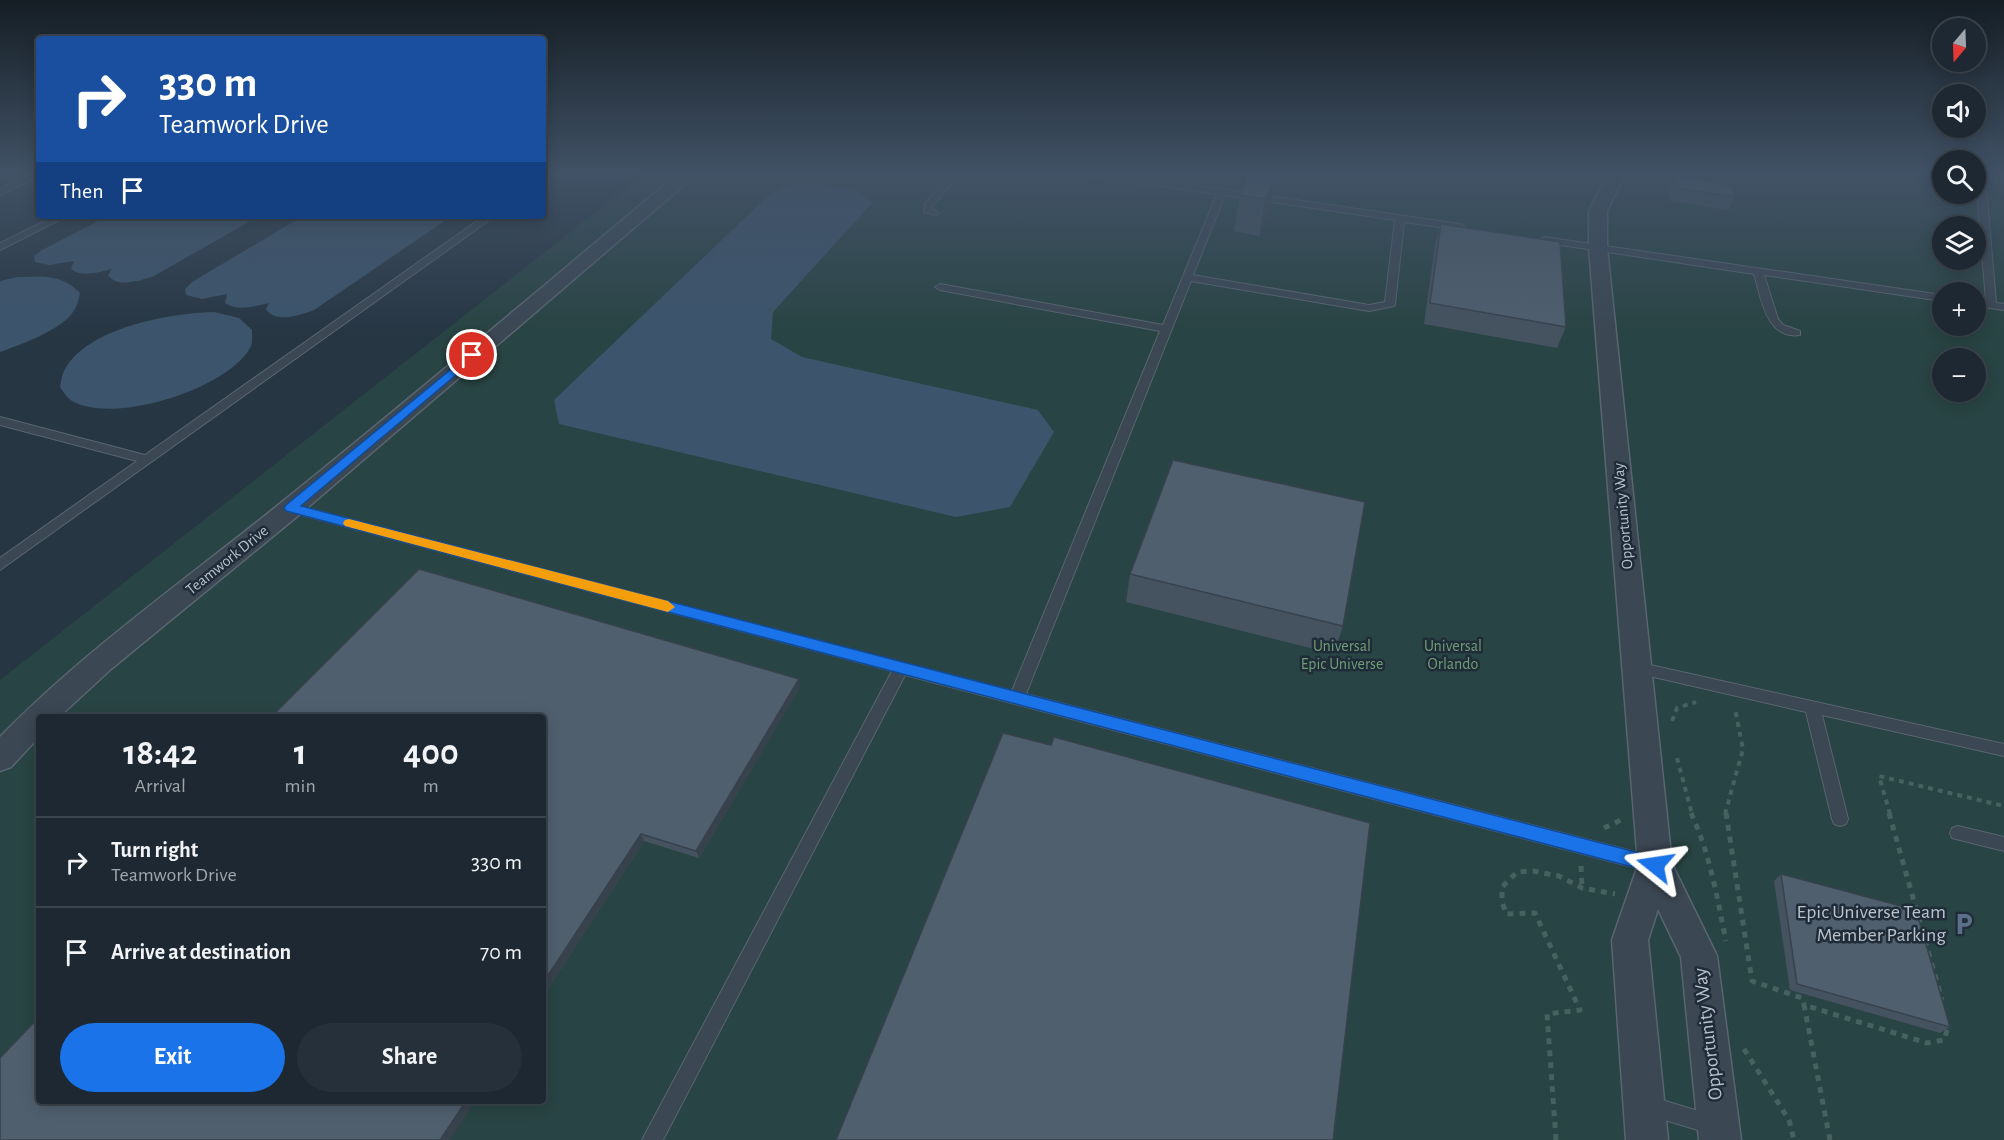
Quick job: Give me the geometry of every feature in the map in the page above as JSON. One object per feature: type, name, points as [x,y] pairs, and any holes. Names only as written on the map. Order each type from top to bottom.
[{"type":"street","name":"Teamwork Drive","points":[[42,714],[101,661],[291,508],[628,225]]},
{"type":"street","name":"Opportunity Way","points":[[1598,225],[1598,248],[1659,903],[1699,956],[1719,1133]]},
{"type":"street","name":"Teamwork Drive","points":[[0,758],[36,720]]},
{"type":"street","name":"Opportunity Way","points":[[1646,1122],[1630,940],[1659,903]]},
{"type":"lane","points":[[0,247],[44,225]]},
{"type":"lane","points":[[0,565],[477,225]]},
{"type":"lane","points":[[1017,698],[1208,225]]},
{"type":"lane","points":[[1187,277],[1369,308],[1390,304],[1399,225]]},
{"type":"lane","points":[[1443,225],[1470,229]]},
{"type":"lane","points":[[1985,225],[1991,305]]},
{"type":"lane","points":[[1528,237],[1932,297]]},
{"type":"lane","points":[[1758,271],[1773,320],[1779,327],[1796,333]]},
{"type":"lane","points":[[940,287],[1166,329]]},
{"type":"lane","points":[[1986,304],[2004,307]]},
{"type":"lane","points":[[0,421],[148,460]]},
{"type":"lane","points":[[291,508],[1655,865]]},
{"type":"lane","points":[[652,1140],[901,668]]},
{"type":"lane","points":[[1637,668],[2004,750]]},
{"type":"lane","points":[[1812,707],[1840,819]]},
{"type":"lane","points":[[1958,833],[2004,844]]},
{"type":"lane","points":[[1646,1122],[1719,1133]]},
{"type":"path","points":[[1671,724],[1677,708],[1688,703],[1706,702]]},
{"type":"path","points":[[1726,706],[1746,711]]},
{"type":"path","points":[[1735,709],[1743,749],[1725,815],[1752,981],[1802,998],[1830,1140]]},
{"type":"path","points":[[1676,754],[1689,809],[1703,839],[1713,874],[1728,950]]},
{"type":"path","points":[[1943,1002],[1879,776],[2004,806]]},
{"type":"path","points":[[1556,1140],[1547,1014],[1580,1010],[1535,913],[1506,914],[1502,901],[1502,887],[1517,872],[1533,871],[1559,876],[1582,888],[1722,916]]},
{"type":"path","points":[[1804,1005],[1927,1043],[1944,1040],[1949,1025],[1946,1014]]},
{"type":"path","points":[[1742,1045],[1752,1065],[1789,1120],[1794,1140]]},
{"type":"green space","name":"Universal Orlando","points":[[579,225],[1932,225],[1932,270],[1986,270],[1986,225],[2004,225],[2004,1140],[0,1140],[0,680]]},
{"type":"water","points":[[90,225],[243,225],[154,276],[123,283],[117,282],[108,275],[112,269],[91,274],[71,269],[74,261],[49,265],[35,262],[34,256]]},
{"type":"water","points":[[288,225],[438,225],[314,310],[302,314],[282,317],[270,314],[266,309],[269,303],[247,308],[230,306],[225,303],[227,294],[202,299],[186,295],[185,289],[192,282]]},
{"type":"water","points":[[737,225],[852,225],[773,312],[771,339],[802,357],[1038,410],[1054,432],[1010,507],[956,517],[559,424],[554,400]]},
{"type":"water","points":[[17,277],[51,277],[66,282],[80,293],[76,307],[63,322],[42,335],[0,352],[0,281]]},
{"type":"water","points":[[214,312],[239,318],[252,330],[252,344],[237,363],[218,377],[195,389],[141,406],[114,409],[91,407],[72,401],[60,387],[64,371],[77,355],[92,343],[111,333],[154,319]]},
{"type":"building","points":[[1441,225],[1560,242],[1566,327],[1430,303]]},
{"type":"building","points":[[1173,460],[1365,502],[1343,626],[1130,574]]},
{"type":"building","points":[[419,569],[799,679],[696,851],[641,834],[546,978],[546,714],[274,714]]},
{"type":"building","points":[[1003,733],[1051,745],[1054,737],[1370,823],[1333,1140],[836,1140]]},
{"type":"building","points":[[1781,874],[1916,910],[1950,1027],[1797,984]]},
{"type":"building","points":[[36,1020],[36,1104],[464,1104],[440,1140],[0,1140],[0,1058]]},
{"type":"slow traffic","points":[[349,523],[668,607]]},
{"type":"place","name":"Epic Universe Team Member Parking","points":[[1964,924]]},
{"type":"route","points":[[472,355],[291,508],[1655,865]]},
{"type":"park label","name":"Universal Epic Universe","points":[[1342,655]]}]
